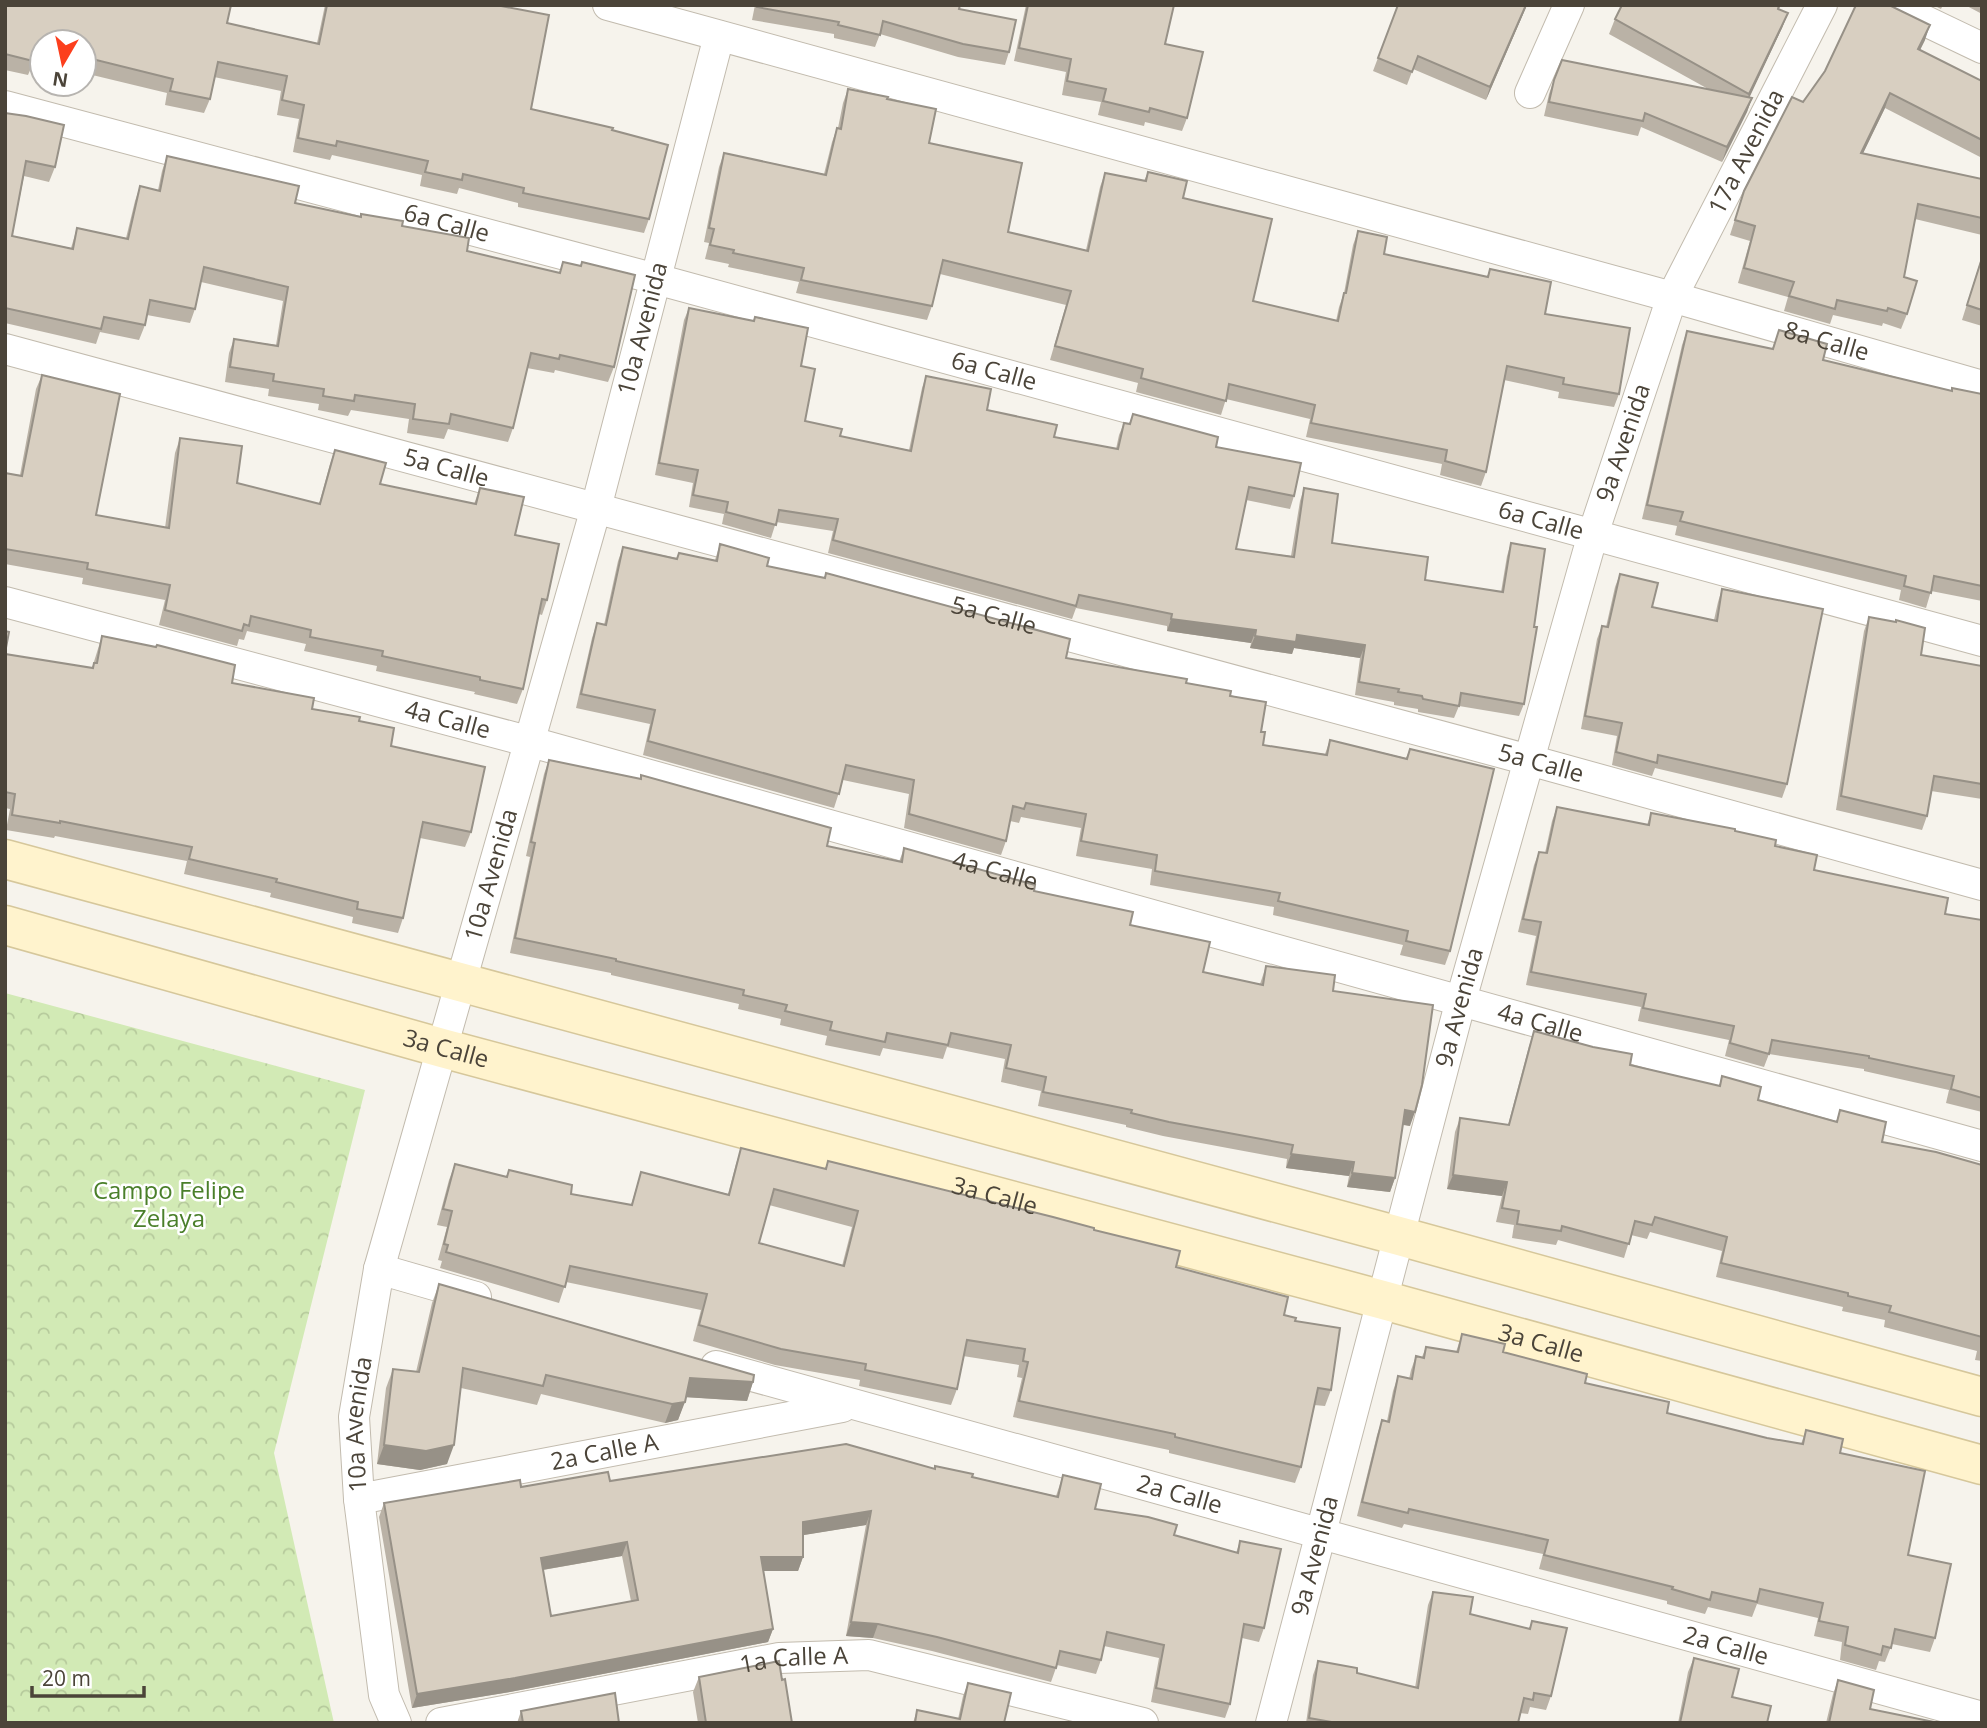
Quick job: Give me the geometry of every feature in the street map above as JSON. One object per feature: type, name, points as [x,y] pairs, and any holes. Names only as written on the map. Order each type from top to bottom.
[{"type":"street","name":"8a Calle","points":[[608,5],[1672,297],[1982,386]]},
{"type":"street","points":[[1530,93],[1569,5]]},
{"type":"street","name":"17a Avenida","points":[[1672,297],[1822,5]]},
{"type":"street","points":[[1892,5],[1982,48]]},
{"type":"street","name":"10a Avenida","points":[[396,1723],[384,1695],[359,1499],[354,1417],[379,1269],[596,508],[719,36]]},
{"type":"street","name":"6a Calle","points":[[5,106],[656,279],[1982,641]]},
{"type":"street","name":"9a Avenida","points":[[1271,1723],[1461,1000],[1593,534],[1672,297]]},
{"type":"street","name":"5a Calle","points":[[5,349],[1529,760],[1982,885]]},
{"type":"street","name":"4a Calle","points":[[5,601],[531,742],[1982,1146]]},
{"type":"street","points":[[5,859],[462,985],[1399,1236],[1982,1397]]},
{"type":"street","name":"3a Calle","points":[[5,925],[442,1048],[1383,1300],[1982,1465]]},
{"type":"street","points":[[379,1269],[497,1303]]},
{"type":"street","name":"2a Calle","points":[[693,1360],[1982,1717]]},
{"type":"street","name":"2a Calle A","points":[[359,1499],[850,1405]]},
{"type":"street","name":"1a Calle A","points":[[441,1723],[779,1658],[869,1655],[1143,1723]]},
{"type":"green space","name":"Campo Felipe Zelaya","points":[[5,993],[365,1090],[274,1453],[334,1723],[5,1723]]},
{"type":"building","points":[[5,5],[231,5],[227,23],[319,44],[327,5],[496,5],[549,15],[531,109],[613,128],[612,130],[668,145],[649,219],[523,193],[524,188],[463,174],[462,180],[425,172],[428,161],[337,141],[336,146],[298,138],[304,105],[282,100],[287,76],[218,62],[210,99],[170,91],[173,79],[98,60],[98,28],[28,28],[28,60],[5,54]]},
{"type":"building","points":[[757,5],[960,5],[959,9],[1016,20],[1009,52],[963,44],[883,21],[880,35],[838,25],[839,22]]},
{"type":"building","points":[[1028,5],[1174,5],[1165,44],[1203,52],[1187,118],[1150,108],[1149,112],[1103,101],[1106,89],[1067,81],[1071,59],[1019,48]]},
{"type":"building","points":[[1398,5],[1526,5],[1490,87],[1418,56],[1412,72],[1378,58]]},
{"type":"building","points":[[1622,5],[1779,5],[1778,9],[1788,13],[1749,94],[1615,19]]},
{"type":"building","points":[[1856,5],[1889,5],[1930,25],[1918,49],[1982,81],[1982,140],[1890,93],[1861,153],[1982,179],[1982,218],[1918,204],[1904,277],[1917,281],[1907,314],[1888,308],[1887,311],[1837,300],[1835,309],[1789,296],[1794,282],[1744,268],[1755,226],[1735,220],[1744,191],[1792,97],[1803,102],[1825,71]]},
{"type":"building","points":[[1562,60],[1752,98],[1727,147],[1645,113],[1643,121],[1549,102]]},
{"type":"building","points":[[848,89],[936,109],[929,143],[1022,163],[1008,232],[1088,251],[1105,173],[1146,181],[1148,172],[1187,181],[1183,198],[1272,219],[1253,301],[1338,321],[1358,231],[1387,237],[1384,254],[1488,277],[1490,269],[1551,282],[1545,314],[1630,328],[1619,394],[1563,384],[1564,378],[1507,366],[1486,472],[1445,461],[1447,450],[1311,423],[1315,405],[1229,384],[1226,401],[1141,378],[1143,369],[1055,346],[1071,291],[943,260],[932,306],[801,280],[804,268],[733,253],[734,250],[710,245],[714,229],[709,228],[724,153],[826,175],[837,128],[841,129]]},
{"type":"building","points":[[5,113],[64,125],[55,167],[26,161],[12,236],[73,249],[77,228],[128,239],[140,186],[160,191],[167,156],[299,186],[295,203],[361,217],[361,214],[403,221],[402,226],[469,238],[467,251],[560,273],[563,262],[581,266],[582,262],[635,275],[614,367],[560,355],[559,359],[531,353],[513,428],[451,414],[449,424],[413,419],[415,404],[355,395],[354,401],[323,396],[324,389],[273,381],[274,374],[230,367],[234,339],[278,346],[288,287],[204,267],[195,309],[150,300],[145,325],[104,317],[101,329],[5,308]]},
{"type":"building","points":[[1982,258],[1982,310],[1967,305]]},
{"type":"building","points":[[689,308],[808,328],[801,366],[815,369],[805,421],[842,429],[840,436],[911,451],[926,376],[991,389],[987,410],[1057,425],[1054,437],[1118,449],[1124,423],[1130,424],[1133,414],[1218,437],[1216,447],[1301,463],[1294,496],[1249,487],[1236,549],[1294,557],[1304,488],[1338,494],[1332,543],[1428,557],[1425,580],[1503,592],[1511,543],[1545,549],[1534,627],[1537,627],[1524,704],[1461,693],[1459,706],[1398,692],[1399,689],[1359,682],[1365,645],[1297,635],[1296,642],[1255,636],[1256,630],[1171,619],[1172,614],[1079,595],[1076,606],[833,540],[838,519],[779,510],[776,525],[726,512],[728,502],[693,495],[698,470],[659,463]]},
{"type":"building","points":[[1779,330],[1827,344],[1823,360],[1952,391],[1952,388],[1982,394],[1982,586],[1934,576],[1931,593],[1904,586],[1906,576],[1680,521],[1683,512],[1647,505],[1687,331],[1773,349]]},
{"type":"building","points":[[42,375],[120,394],[96,515],[169,528],[180,438],[242,446],[237,483],[320,504],[335,450],[386,463],[380,484],[476,504],[480,488],[524,497],[515,535],[559,544],[547,600],[542,599],[523,689],[382,656],[383,651],[310,637],[311,630],[251,616],[249,626],[244,624],[242,631],[165,610],[170,585],[87,569],[88,563],[5,549],[5,473],[22,476]]},
{"type":"building","points":[[720,544],[769,558],[767,566],[825,578],[826,573],[1070,639],[1066,658],[1187,679],[1186,683],[1231,691],[1230,696],[1266,702],[1261,732],[1265,732],[1263,745],[1327,755],[1330,740],[1407,759],[1410,749],[1494,769],[1450,951],[1406,941],[1408,931],[1278,901],[1280,893],[1155,871],[1157,855],[1081,841],[1086,814],[1026,803],[1024,809],[1013,806],[1006,841],[909,814],[914,780],[846,765],[839,794],[648,741],[655,710],[581,694],[597,623],[606,625],[623,547],[677,559],[679,553],[717,561]]},
{"type":"building","points":[[1620,574],[1658,583],[1652,607],[1717,621],[1722,589],[1823,609],[1787,784],[1658,755],[1657,763],[1616,752],[1622,723],[1585,716],[1602,626],[1608,627]]},
{"type":"building","points":[[1869,617],[1896,620],[1925,628],[1921,655],[1982,666],[1982,784],[1934,776],[1927,816],[1841,796]]},
{"type":"building","points":[[5,631],[9,632],[5,653]]},
{"type":"building","points":[[102,636],[156,647],[157,645],[235,665],[232,683],[314,698],[312,709],[360,717],[359,721],[394,728],[391,746],[485,767],[471,832],[423,822],[403,918],[357,909],[358,902],[276,882],[277,879],[189,859],[192,847],[60,821],[12,815],[15,794],[5,792],[5,654],[93,668],[94,663],[97,663]]},
{"type":"building","points":[[549,760],[641,779],[641,775],[831,828],[827,846],[902,862],[904,848],[1035,885],[1034,891],[1133,912],[1130,925],[1210,942],[1203,972],[1263,985],[1266,966],[1335,975],[1333,991],[1433,1005],[1422,1085],[1415,1112],[1405,1110],[1395,1178],[1352,1173],[1354,1162],[1291,1154],[1293,1145],[1169,1122],[1131,1113],[1132,1110],[1043,1092],[1046,1077],[1006,1068],[1011,1045],[951,1033],[948,1045],[887,1033],[885,1042],[830,1030],[832,1022],[785,1011],[787,1005],[743,995],[744,990],[515,938],[535,843],[531,842]]},
{"type":"building","points":[[1557,807],[1649,825],[1651,813],[1735,829],[1776,840],[1775,846],[1817,855],[1814,870],[1948,898],[1945,914],[1982,920],[1982,1098],[1951,1089],[1954,1076],[1869,1056],[1772,1040],[1769,1054],[1730,1043],[1734,1026],[1643,1008],[1646,994],[1531,972],[1541,922],[1523,919],[1539,852],[1547,853]]},
{"type":"building","points":[[1534,1031],[1632,1054],[1630,1065],[1720,1086],[1722,1076],[1761,1087],[1758,1100],[1837,1122],[1840,1110],[1886,1122],[1882,1142],[1936,1152],[1982,1165],[1982,1337],[1889,1312],[1891,1306],[1848,1296],[1848,1293],[1721,1263],[1727,1237],[1655,1217],[1652,1225],[1635,1221],[1629,1244],[1562,1226],[1561,1231],[1517,1224],[1519,1211],[1502,1208],[1507,1182],[1453,1175],[1460,1118],[1509,1125]]},
{"type":"building","points":[[741,1148],[826,1169],[828,1161],[1180,1251],[1176,1267],[1288,1297],[1284,1315],[1296,1318],[1295,1321],[1340,1328],[1331,1390],[1318,1388],[1301,1467],[1175,1437],[1175,1434],[1019,1401],[1028,1362],[1023,1361],[1025,1349],[967,1340],[957,1389],[865,1370],[866,1364],[781,1349],[699,1325],[707,1294],[570,1266],[565,1287],[446,1252],[448,1245],[444,1244],[452,1211],[443,1209],[455,1164],[507,1177],[509,1170],[572,1185],[571,1194],[632,1205],[641,1172],[729,1195]],"holes":[[[774,1189],[858,1211],[844,1266],[759,1243]]]},
{"type":"building","points":[[439,1284],[754,1375],[753,1382],[690,1378],[685,1402],[672,1404],[546,1375],[543,1386],[463,1368],[454,1445],[426,1451],[384,1445],[393,1369],[419,1372]]},
{"type":"building","points":[[1462,1334],[1505,1344],[1503,1352],[1587,1374],[1585,1383],[1669,1402],[1667,1413],[1767,1438],[1803,1444],[1806,1430],[1843,1439],[1840,1453],[1925,1471],[1908,1555],[1951,1564],[1935,1638],[1895,1629],[1891,1648],[1883,1646],[1881,1655],[1845,1645],[1848,1627],[1819,1621],[1823,1603],[1760,1589],[1757,1602],[1712,1592],[1710,1600],[1672,1589],[1673,1587],[1544,1555],[1548,1540],[1409,1509],[1408,1513],[1362,1502],[1382,1420],[1389,1422],[1398,1376],[1412,1379],[1416,1356],[1424,1358],[1426,1347],[1458,1352]]},
{"type":"building","points":[[846,1444],[935,1469],[935,1466],[973,1474],[972,1477],[1058,1497],[1063,1475],[1101,1484],[1095,1509],[1148,1517],[1177,1525],[1174,1535],[1238,1553],[1240,1541],[1281,1549],[1264,1628],[1244,1624],[1230,1704],[1156,1688],[1164,1645],[1107,1632],[1101,1660],[1060,1651],[1056,1668],[937,1637],[878,1624],[851,1622],[871,1511],[803,1522],[803,1557],[761,1557],[773,1629],[417,1694],[384,1503],[520,1480],[521,1487],[608,1472],[610,1481]],"holes":[[[627,1542],[638,1600],[551,1616],[541,1558]]]},
{"type":"building","points":[[1433,1592],[1473,1597],[1470,1614],[1530,1629],[1532,1621],[1567,1628],[1551,1696],[1534,1693],[1533,1700],[1524,1698],[1518,1723],[1337,1723],[1309,1718],[1318,1661],[1357,1668],[1357,1673],[1418,1688]]},
{"type":"building","points":[[1694,1658],[1739,1669],[1732,1697],[1771,1706],[1767,1723],[1680,1723]]},
{"type":"building","points":[[779,1661],[782,1680],[785,1679],[792,1723],[706,1723],[699,1677]]},
{"type":"building","points":[[1838,1680],[1874,1690],[1870,1709],[1939,1723],[1829,1723]]},
{"type":"building","points":[[968,1683],[1011,1693],[1004,1723],[915,1723],[917,1710],[960,1719]]},
{"type":"building","points":[[615,1693],[619,1723],[523,1723],[521,1711]]}]
